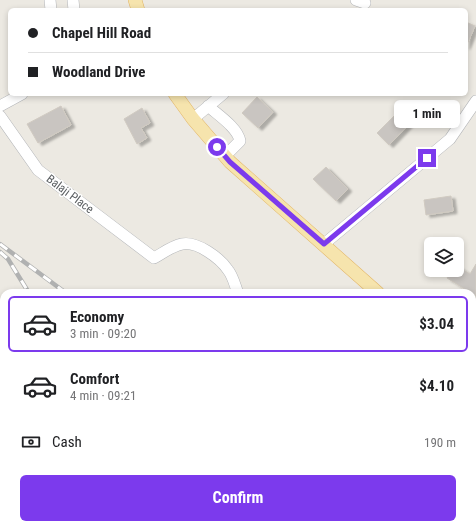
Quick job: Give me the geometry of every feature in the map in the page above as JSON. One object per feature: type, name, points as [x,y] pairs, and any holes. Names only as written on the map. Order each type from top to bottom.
[{"type":"main road","points":[[176,96],[193,119],[225,156],[324,244],[370,289]]},
{"type":"street","points":[[0,106],[18,96]]},
{"type":"street","points":[[193,119],[220,96]]},
{"type":"street","points":[[324,244],[450,139],[476,101]]},
{"type":"street","points":[[208,106],[228,123],[239,135],[240,141],[225,156]]},
{"type":"street","name":"Balaji Place","points":[[0,116],[38,170],[154,258],[180,244],[194,244],[218,259],[229,271],[236,289]]},
{"type":"building","points":[[468,23],[475,26],[468,42]]},
{"type":"building","points":[[257,97],[273,112],[258,128],[242,113]]},
{"type":"building","points":[[61,106],[71,125],[38,143],[27,124]]},
{"type":"building","points":[[403,107],[415,118],[389,145],[377,133]]},
{"type":"building","points":[[142,108],[150,123],[141,128],[147,138],[137,144],[124,119]]},
{"type":"building","points":[[326,167],[348,189],[336,201],[313,179]]},
{"type":"building","points":[[451,196],[453,211],[426,215],[424,200]]},
{"type":"building","points":[[476,264],[476,289],[465,289],[447,278],[464,277],[464,270],[470,274]]},
{"type":"railway","points":[[0,244],[61,289]]},
{"type":"railway","points":[[0,252],[8,259],[27,289]]},
{"type":"route","points":[[217,147],[230,162],[324,244],[427,158]]}]
